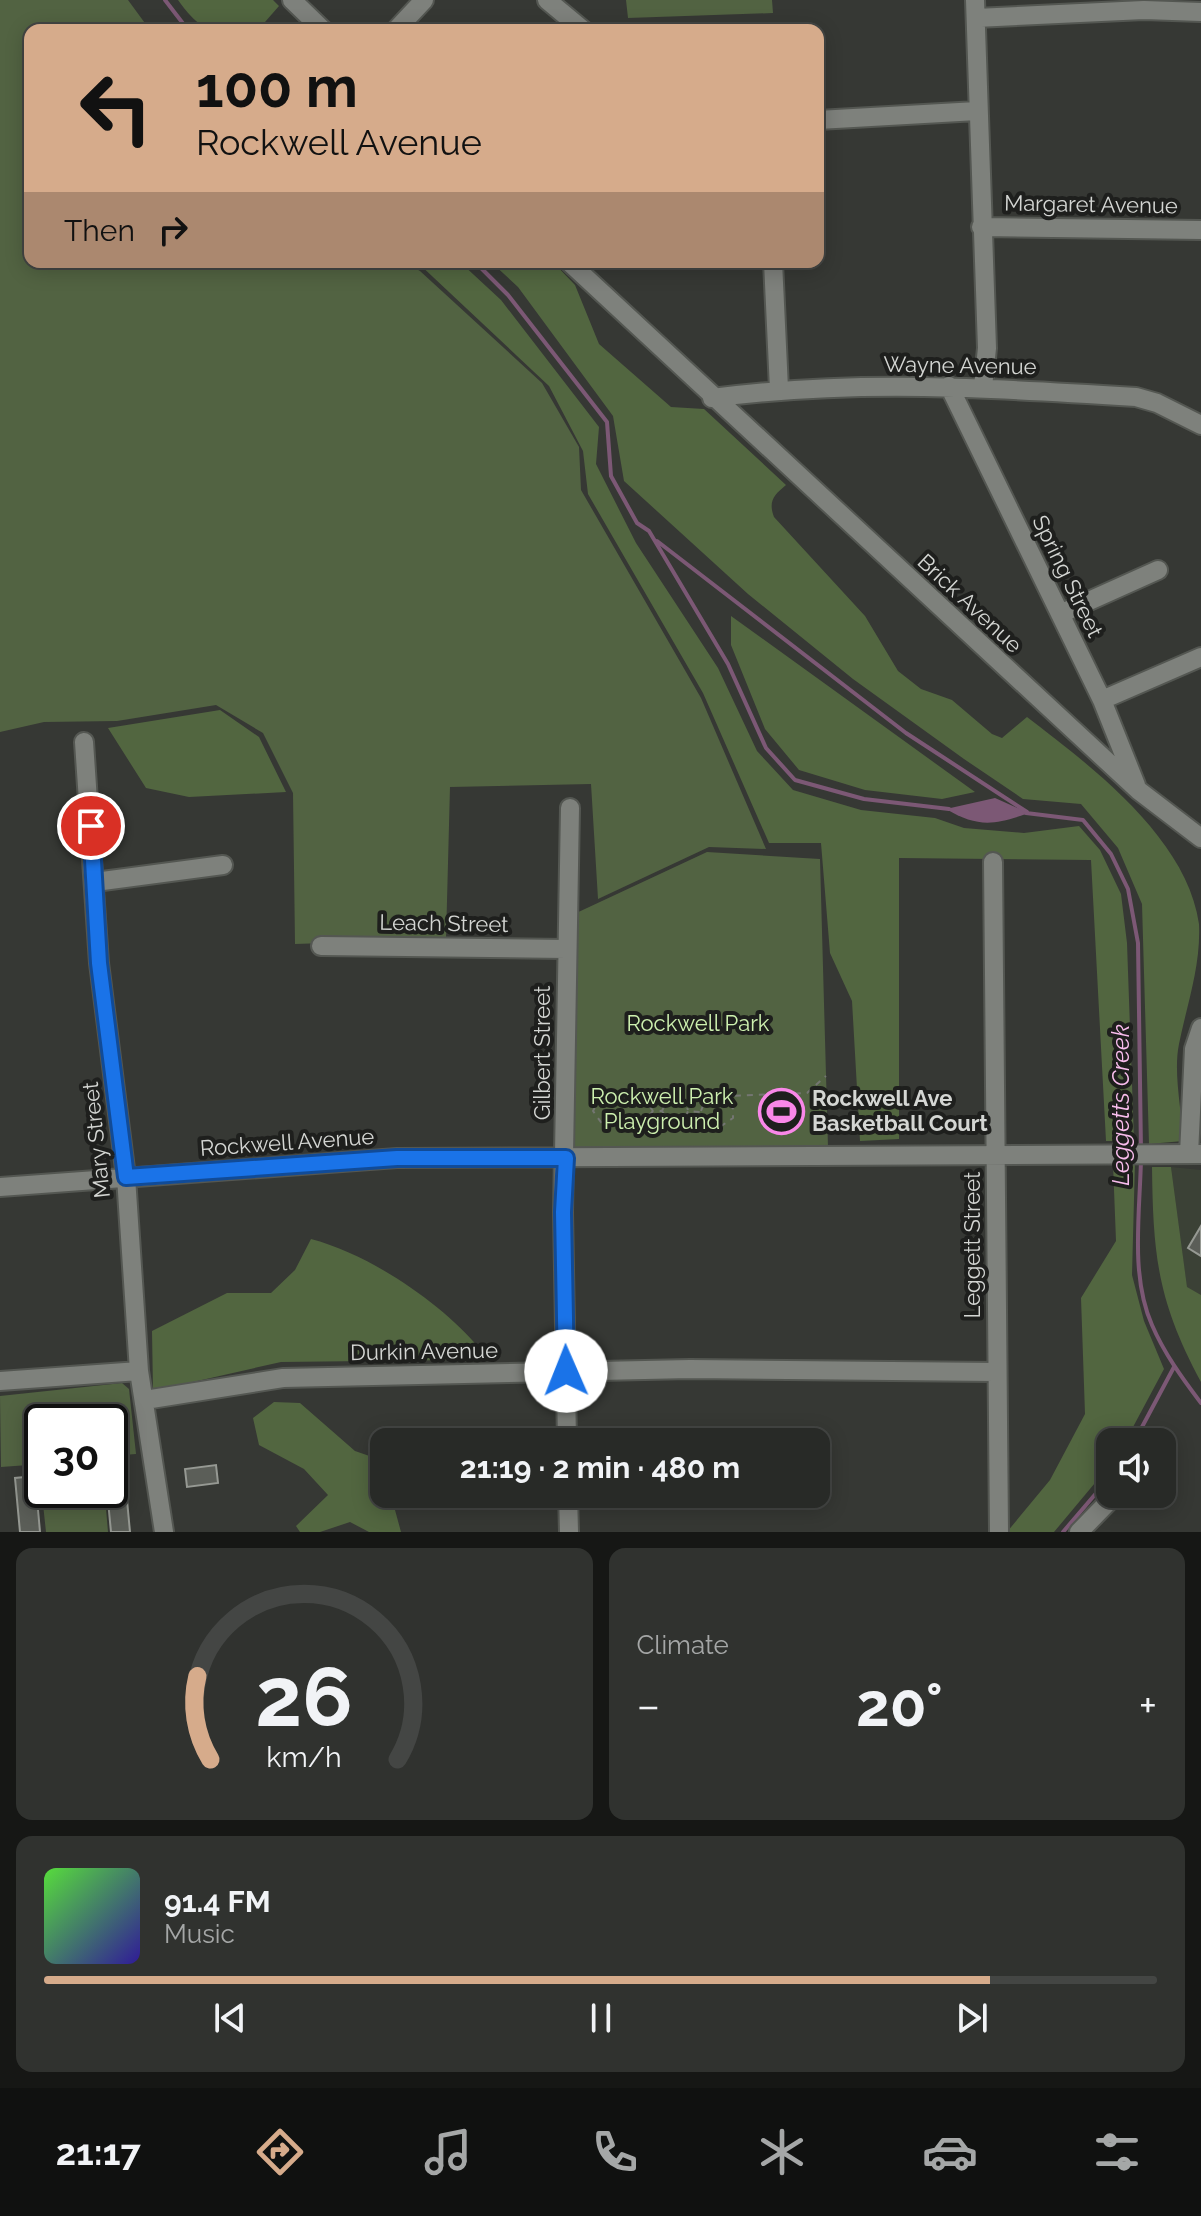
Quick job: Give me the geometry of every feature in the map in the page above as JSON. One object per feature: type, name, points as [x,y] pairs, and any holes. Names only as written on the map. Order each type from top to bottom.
[{"type":"street","points":[[292,0],[317,24]]},
{"type":"street","points":[[402,24],[424,0]]},
{"type":"street","points":[[547,0],[576,24]]},
{"type":"street","points":[[983,387],[987,348],[976,9],[1201,12]]},
{"type":"street","points":[[824,120],[977,111]]},
{"type":"street","name":"Margaret Avenue","points":[[981,227],[1201,230]]},
{"type":"street","name":"Brick Avenue","points":[[575,268],[1138,790],[1201,838]]},
{"type":"street","points":[[773,268],[779,389]]},
{"type":"street","name":"Spring Street","points":[[949,386],[1102,700],[1138,790]]},
{"type":"street","name":"Wayne Avenue","points":[[712,398],[779,389],[983,387],[1136,397],[1157,403],[1201,425]]},
{"type":"street","points":[[1060,614],[1158,570]]},
{"type":"street","points":[[1102,700],[1201,657]]},
{"type":"street","name":"Mary Street","points":[[84,742],[99,963],[126,1177],[139,1371],[164,1532]]},
{"type":"street","name":"Gilbert Street","points":[[567,1428],[563,1212],[570,808]]},
{"type":"street","name":"Leggett Street","points":[[993,862],[997,1154],[995,1372],[999,1532]]},
{"type":"street","points":[[95,882],[223,865]]},
{"type":"street","name":"Leach Street","points":[[321,946],[566,949]]},
{"type":"street","points":[[1195,1154],[1194,1049],[1201,1028]]},
{"type":"street","name":"Rockwell Avenue","points":[[0,1187],[397,1158],[1195,1154]]},
{"type":"street","points":[[0,1381],[139,1371]]},
{"type":"street","name":"Durkin Avenue","points":[[145,1400],[283,1378],[566,1371],[995,1372]]},
{"type":"street","points":[[568,1508],[569,1532]]},
{"type":"street","points":[[1079,1532],[1102,1508]]},
{"type":"path","points":[[700,1112],[706,1098],[807,1093],[826,1076]]},
{"type":"path","points":[[700,1112],[707,1125],[724,1126],[733,1118],[733,1109],[726,1096]]},
{"type":"path","points":[[653,1111],[643,1097],[601,1097],[593,1111],[603,1125],[640,1126],[653,1111],[662,1111],[675,1125],[685,1119],[688,1111],[685,1102],[675,1099],[666,1102],[662,1111]]},
{"type":"path","points":[[688,1111],[700,1112]]},
{"type":"shaded area","points":[[995,798],[1029,813],[987,823],[946,809]]},
{"type":"shaded area","points":[[1171,1167],[1201,1170],[1201,1295],[1187,1288]]},
{"type":"green space","points":[[0,0],[128,0],[146,24],[24,24],[24,268],[415,268],[420,271],[542,383],[579,447],[581,490],[701,698],[766,849],[709,847],[598,899],[591,784],[450,787],[446,939],[295,944],[293,793],[263,733],[216,705],[117,721],[44,722],[0,732]]},
{"type":"green space","points":[[178,0],[273,0],[279,6],[263,24],[201,24]]},
{"type":"green space","points":[[626,0],[772,0],[773,13],[628,18]]},
{"type":"green space","points":[[423,268],[466,268],[501,300],[599,427],[596,464],[636,543],[718,668],[757,751],[793,790],[861,810],[935,818],[964,828],[1024,833],[1079,826],[1100,850],[1121,894],[1127,943],[1134,1141],[1106,1141],[1091,860],[899,858],[899,1139],[860,1141],[852,1001],[830,953],[821,843],[769,843],[703,693],[588,494],[583,451],[549,386]]},
{"type":"green space","points":[[497,268],[559,268],[575,285],[599,344],[671,407],[704,409],[786,485],[773,499],[774,517],[865,616],[898,671],[921,689],[952,700],[992,734],[1002,738],[1027,717],[1106,781],[1156,834],[1176,862],[1191,892],[1199,924],[1196,970],[1177,1055],[1183,1141],[1149,1144],[1142,904],[1118,848],[1081,804],[1023,799],[853,679],[748,594],[624,481],[613,416],[518,287]]},
{"type":"green space","points":[[731,616],[975,792],[942,799],[865,790],[799,770],[765,729],[731,645]]},
{"type":"green space","points":[[220,710],[259,737],[286,792],[189,797],[146,788],[108,728]]},
{"type":"green space","name":"Rockwell Park","points":[[707,852],[820,859],[828,1147],[570,1155],[572,915]]},
{"type":"green space","points":[[1135,1161],[1132,1275],[1144,1321],[1164,1369],[1132,1428],[1096,1428],[1096,1482],[1054,1532],[1007,1532],[1050,1480],[1085,1414],[1081,1298],[1116,1241],[1113,1164]]},
{"type":"green space","points":[[1152,1167],[1171,1167],[1187,1287],[1201,1295],[1201,1382],[1175,1327],[1161,1278],[1154,1227]]},
{"type":"green space","points":[[311,1239],[357,1256],[403,1282],[446,1315],[480,1349],[453,1360],[281,1362],[153,1391],[152,1331],[227,1293],[271,1293],[295,1270]]},
{"type":"green space","points":[[122,1383],[129,1389],[136,1454],[128,1455],[128,1404],[24,1404],[24,1465],[1,1467],[0,1396]]},
{"type":"green space","points":[[274,1402],[300,1403],[355,1451],[370,1456],[370,1508],[402,1508],[395,1510],[401,1532],[369,1532],[350,1522],[320,1532],[300,1532],[296,1526],[328,1495],[304,1469],[259,1445],[253,1418]]},
{"type":"green space","points":[[43,1508],[106,1508],[108,1532],[46,1532]]},
{"type":"building","points":[[1201,1226],[1201,1256],[1188,1248]]},
{"type":"building","points":[[216,1465],[218,1483],[187,1487],[185,1469]]},
{"type":"building","points":[[24,1477],[24,1508],[38,1508],[40,1532],[20,1532],[15,1478]]},
{"type":"building","points":[[109,1508],[128,1508],[130,1532],[111,1532]]},
{"type":"waterway","name":"Leggetts Creek","points":[[165,0],[183,24]]},
{"type":"waterway","name":"Leggetts Creek","points":[[481,268],[508,295],[607,422],[611,476],[637,523],[649,531],[728,664],[766,748],[795,780],[864,799],[949,809]]},
{"type":"waterway","name":"Leggetts Creek","points":[[657,541],[906,733],[1027,812]]},
{"type":"waterway","name":"Leggetts Creek","points":[[1026,813],[1083,820],[1111,854],[1128,889],[1138,943],[1141,1151]]},
{"type":"waterway","name":"Leggetts Creek","points":[[1141,1159],[1138,1243],[1145,1306],[1162,1345],[1201,1403]]},
{"type":"waterway","name":"Leggetts Creek","points":[[1141,1428],[1174,1367]]},
{"type":"waterway","name":"Leggetts Creek","points":[[1063,1532],[1096,1493]]},
{"type":"place","name":"Rockwell Ave Basketball Court","points":[[781,1111]]},
{"type":"route","points":[[91,826],[99,963],[126,1177],[397,1158],[566,1158],[563,1212],[566,1371]]},
{"type":"park label","name":"Rockwell Park Playground","points":[[662,1108]]}]
